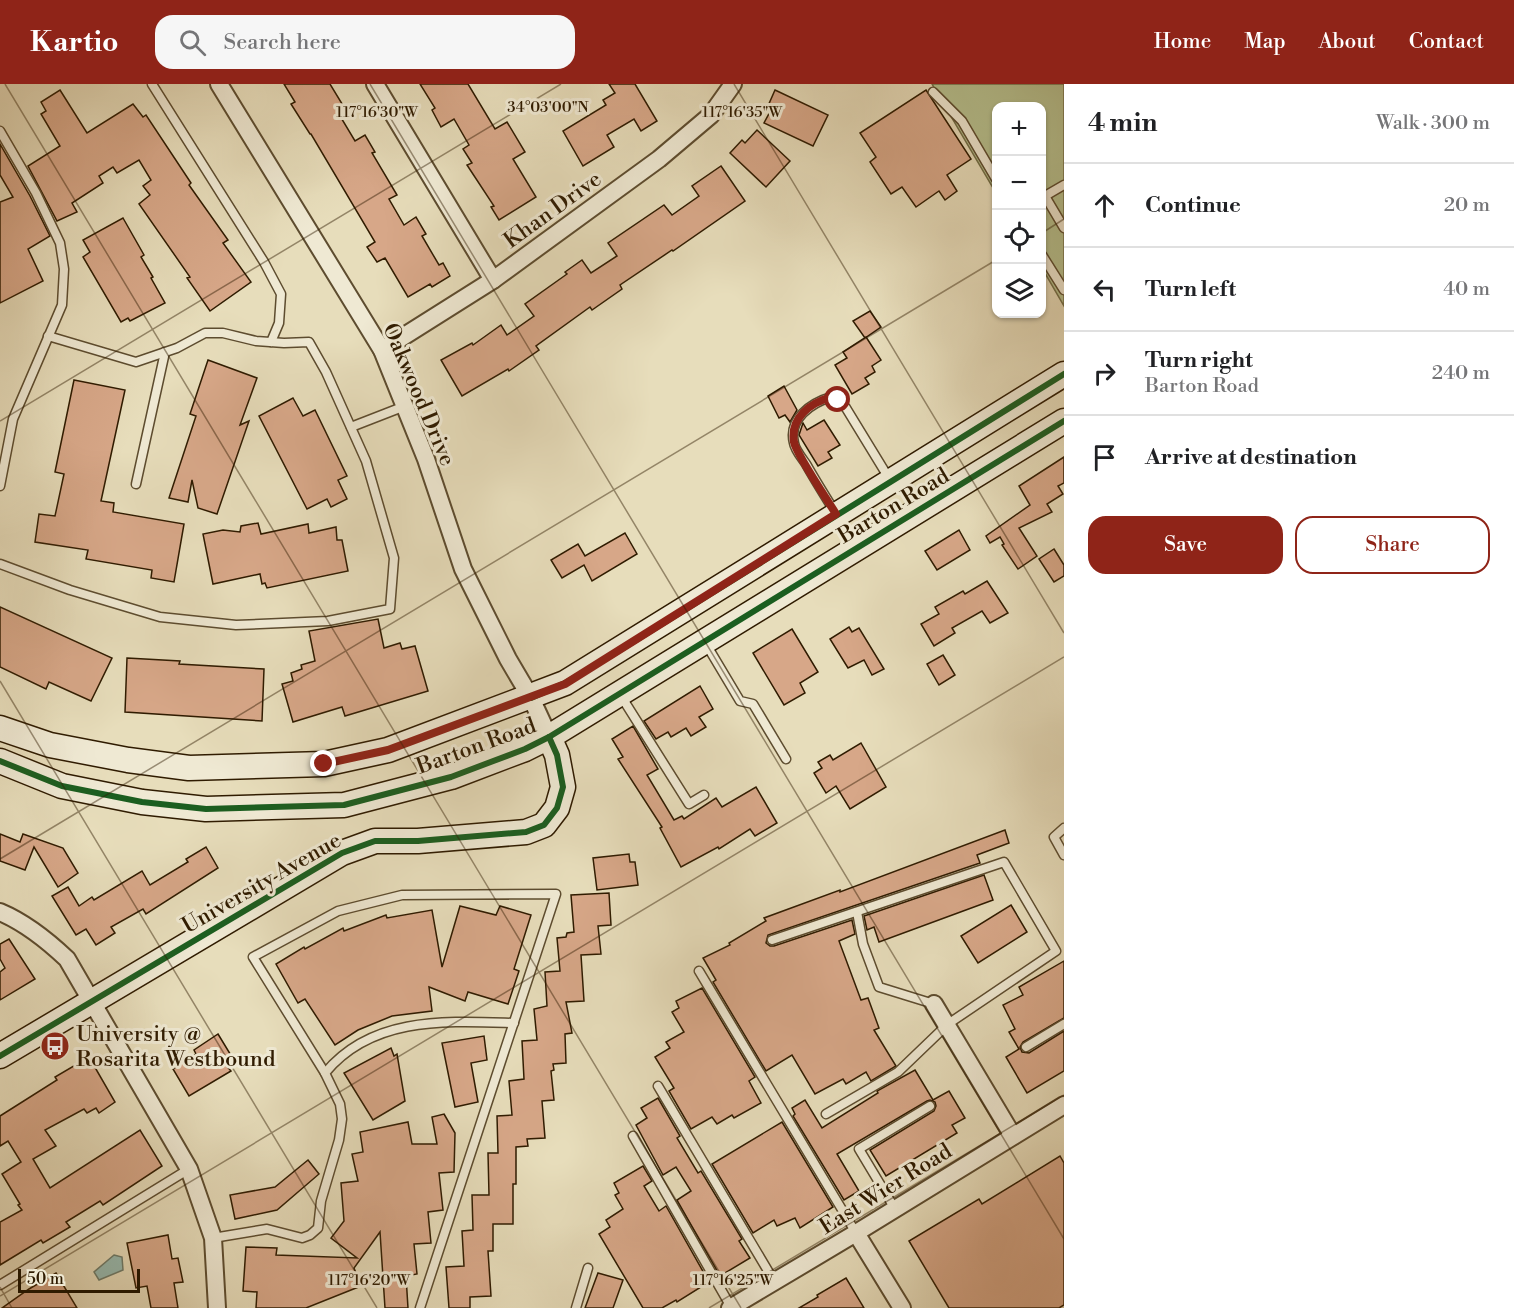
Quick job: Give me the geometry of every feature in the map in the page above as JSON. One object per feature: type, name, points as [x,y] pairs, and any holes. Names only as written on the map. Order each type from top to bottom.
[{"type":"main road","name":"Barton Road","points":[[0,728],[50,745],[128,760],[189,768],[324,764],[388,750],[565,684],[1064,374]]},
{"type":"main road","name":"Barton Road","points":[[0,761],[62,786],[142,802],[206,809],[344,805],[452,777],[525,749],[549,737],[1064,421]]},
{"type":"main road","name":"University Avenue","points":[[0,1056],[342,853],[375,841],[418,841],[526,832],[544,825],[557,808],[563,787],[557,755],[549,737]]},
{"type":"street","name":"Oakwood Drive","points":[[219,84],[382,350],[426,459],[463,570],[508,659],[531,698],[549,737]]},
{"type":"street","points":[[375,84],[493,280]]},
{"type":"street","name":"Khan Drive","points":[[382,350],[493,280],[659,159],[711,115],[732,84]]},
{"type":"street","points":[[0,912],[16,919],[45,938],[67,959],[189,1169],[213,1238],[217,1308]]},
{"type":"street","points":[[934,1004],[1013,1136]]},
{"type":"street","name":"East Wier Road","points":[[730,1308],[1064,1105]]},
{"type":"street","points":[[856,1233],[902,1308]]},
{"type":"lane","points":[[152,84],[264,262],[281,294],[279,323],[271,342]]},
{"type":"lane","points":[[933,92],[962,121],[992,172]]},
{"type":"lane","points":[[0,130],[36,193],[60,243],[64,269],[62,305],[13,419],[0,486]]},
{"type":"lane","points":[[1064,185],[1045,196],[1064,228]]},
{"type":"lane","points":[[1046,263],[1064,290]]},
{"type":"lane","points":[[0,564],[70,590],[160,617],[236,625],[328,621],[390,609],[394,558],[366,460],[326,372],[309,342],[271,342],[223,333],[205,333],[177,348],[136,362],[48,336]]},
{"type":"lane","points":[[136,484],[165,352]]},
{"type":"lane","points":[[836,514],[794,444],[793,428],[799,416],[808,407],[831,397],[838,400],[846,408],[891,481]]},
{"type":"lane","points":[[351,427],[405,406]]},
{"type":"lane","points":[[704,641],[740,701],[753,704],[786,759]]},
{"type":"lane","points":[[619,694],[689,804],[704,795]]},
{"type":"lane","points":[[1064,828],[1054,837],[1064,855]]},
{"type":"lane","points":[[772,940],[1004,862],[1056,951],[948,1024],[898,1072],[826,1113]]},
{"type":"lane","points":[[213,1238],[267,1229],[302,1238],[318,1228],[321,1201],[339,1140],[342,1119],[340,1104],[325,1073],[253,957],[338,911],[402,895],[556,894],[420,1308]]},
{"type":"lane","points":[[857,912],[863,945],[879,987],[934,1004]]},
{"type":"lane","points":[[699,971],[856,1233]]},
{"type":"lane","points":[[325,1073],[339,1057],[352,1047],[371,1037],[402,1028],[434,1023],[514,1023]]},
{"type":"lane","points":[[1026,1047],[1064,1024]]},
{"type":"lane","points":[[658,1086],[774,1281]]},
{"type":"lane","points":[[895,1209],[860,1149],[930,1106]]},
{"type":"lane","points":[[633,1136],[730,1308]]},
{"type":"lane","points":[[0,1286],[189,1169]]},
{"type":"lane","points":[[576,1308],[588,1268]]},
{"type":"green space","points":[[932,84],[1064,84],[1064,306],[1046,275],[1046,102],[992,102],[992,186]]},
{"type":"water","points":[[114,1255],[122,1257],[123,1270],[99,1280],[94,1272]]},
{"type":"building","points":[[284,84],[330,84],[347,112],[340,116],[355,141],[365,135],[375,152],[372,153],[397,195],[389,199],[404,225],[416,217],[426,234],[422,236],[439,265],[443,263],[450,276],[408,297],[385,258],[377,262],[367,247],[375,242],[291,104],[295,102]]},
{"type":"building","points":[[420,84],[468,84],[495,129],[507,122],[525,152],[513,159],[536,197],[499,220],[491,207],[494,206],[467,165],[472,163],[463,149],[469,145],[454,119],[441,127],[432,110],[435,108]]},
{"type":"building","points":[[609,84],[635,84],[657,121],[641,131],[634,119],[607,135],[614,147],[583,166],[563,131],[606,105],[603,100],[615,93]]},
{"type":"building","points":[[60,90],[87,133],[133,104],[143,117],[146,115],[191,183],[189,185],[228,240],[223,243],[251,282],[210,311],[187,278],[190,277],[139,204],[150,195],[143,186],[151,180],[139,160],[117,173],[113,167],[99,176],[103,183],[72,203],[77,212],[57,221],[28,166],[60,146],[41,114],[46,111],[41,102]]},
{"type":"building","points":[[775,90],[828,115],[813,146],[764,123],[772,108],[768,106]]},
{"type":"building","points":[[926,90],[971,159],[947,175],[957,191],[945,200],[939,191],[916,207],[902,187],[891,194],[870,162],[876,157],[860,133]]},
{"type":"building","points":[[757,130],[790,161],[766,187],[730,153],[742,140],[745,143]]},
{"type":"building","points":[[0,144],[50,236],[28,249],[43,281],[0,303],[0,202],[13,197],[0,175]]},
{"type":"building","points":[[721,166],[745,201],[620,285],[622,289],[592,310],[590,307],[536,346],[539,350],[509,371],[508,369],[462,396],[441,360],[472,343],[473,345],[501,325],[507,335],[534,316],[525,304],[567,274],[565,272],[582,260],[591,273],[617,256],[608,243],[664,205],[672,215],[699,196],[692,186]]},
{"type":"building","points":[[123,218],[144,255],[141,257],[165,303],[130,321],[128,318],[121,322],[83,257],[90,252],[83,240]]},
{"type":"building","points":[[870,311],[881,327],[865,338],[853,321]]},
{"type":"building","points":[[866,337],[881,360],[872,366],[875,372],[865,378],[869,384],[852,394],[835,365],[847,358],[843,352]]},
{"type":"building","points":[[208,360],[257,378],[240,425],[249,421],[217,514],[198,508],[192,480],[188,502],[169,498],[196,416],[190,414]]},
{"type":"building","points":[[74,380],[125,390],[101,501],[114,503],[113,512],[184,524],[174,582],[151,578],[152,570],[86,559],[88,550],[35,542],[39,514],[55,516],[64,474],[55,472]]},
{"type":"building","points":[[784,386],[797,410],[790,422],[785,415],[779,418],[768,396]]},
{"type":"building","points":[[293,398],[303,416],[315,410],[347,476],[338,480],[347,499],[331,507],[327,499],[307,509],[259,416]]},
{"type":"building","points":[[824,420],[840,445],[828,452],[832,458],[818,466],[799,435],[803,423],[807,430]]},
{"type":"building","points":[[1064,457],[1064,483],[1058,486],[1063,494],[1047,504],[1052,512],[1019,528],[1037,556],[1018,569],[1002,545],[1004,544],[1000,537],[990,543],[986,536],[1030,505],[1019,486]]},
{"type":"building","points":[[258,523],[261,534],[308,524],[309,533],[336,527],[337,540],[342,540],[348,571],[267,588],[265,583],[262,584],[260,574],[213,584],[203,534],[223,530],[240,532],[241,526]]},
{"type":"building","points":[[959,530],[970,550],[937,570],[925,551]]},
{"type":"building","points":[[625,533],[637,554],[592,581],[584,565],[562,578],[551,560],[578,544],[585,556]]},
{"type":"building","points":[[1054,549],[1064,565],[1064,576],[1054,582],[1039,559]]},
{"type":"building","points":[[987,581],[1008,613],[990,623],[982,611],[952,628],[955,633],[934,646],[921,624],[939,614],[935,607]]},
{"type":"building","points":[[0,607],[112,658],[91,701],[49,682],[46,689],[0,667]]},
{"type":"building","points":[[378,619],[384,648],[400,643],[402,649],[415,646],[428,691],[345,716],[342,707],[293,722],[282,684],[293,681],[291,673],[302,669],[301,665],[315,661],[309,631]]},
{"type":"building","points":[[849,627],[852,632],[859,628],[884,669],[872,675],[864,660],[848,668],[830,639]]},
{"type":"building","points":[[792,629],[818,672],[800,683],[805,693],[784,705],[753,653]]},
{"type":"building","points":[[943,655],[955,675],[939,685],[927,664]]},
{"type":"building","points":[[127,658],[180,661],[179,664],[264,669],[262,721],[125,712]]},
{"type":"building","points":[[700,686],[713,709],[699,717],[706,727],[691,736],[686,728],[671,737],[668,732],[656,739],[644,721]]},
{"type":"building","points":[[633,726],[658,769],[647,775],[674,820],[682,816],[684,819],[716,798],[722,807],[756,787],[777,823],[755,836],[750,829],[719,849],[718,847],[681,867],[660,828],[662,827],[618,759],[623,757],[612,739]]},
{"type":"building","points":[[861,743],[886,787],[850,809],[836,786],[826,793],[814,773],[822,768],[818,762],[830,755],[833,760]]},
{"type":"building","points":[[1005,830],[1009,843],[977,855],[980,863],[768,935],[766,943],[774,946],[852,920],[855,934],[839,941],[861,1000],[868,998],[879,1028],[874,1030],[896,1066],[871,1081],[866,1072],[846,1084],[843,1079],[815,1094],[792,1055],[766,1071],[713,982],[716,980],[703,958],[730,945],[729,943],[766,921],[764,918]]},
{"type":"building","points":[[0,834],[20,842],[23,834],[63,848],[78,873],[58,887],[34,847],[25,870],[0,861]]},
{"type":"building","points":[[206,847],[218,868],[146,914],[143,909],[111,927],[115,933],[96,945],[86,929],[76,935],[52,896],[68,887],[79,906],[92,897],[94,900],[142,871],[150,885],[188,862],[186,859]]},
{"type":"building","points":[[629,854],[630,862],[635,862],[638,885],[597,890],[593,858]]},
{"type":"building","points":[[984,875],[993,900],[879,942],[874,927],[867,930],[864,916]]},
{"type":"building","points":[[609,893],[611,925],[598,926],[601,954],[581,955],[584,1001],[566,1002],[572,1033],[565,1034],[566,1063],[553,1064],[554,1070],[551,1071],[554,1100],[542,1101],[545,1138],[527,1139],[528,1146],[516,1147],[513,1224],[493,1224],[493,1251],[488,1251],[491,1296],[470,1297],[470,1308],[449,1308],[446,1267],[464,1266],[462,1231],[473,1230],[472,1195],[489,1195],[488,1153],[498,1153],[497,1116],[512,1115],[509,1081],[524,1079],[522,1041],[537,1040],[534,1009],[547,1006],[545,972],[560,971],[557,938],[566,937],[567,933],[574,932],[571,895]]},
{"type":"building","points":[[1011,905],[1027,932],[978,963],[961,936]]},
{"type":"building","points":[[460,906],[496,915],[500,906],[531,915],[514,969],[519,971],[508,1004],[468,992],[465,1001],[429,987],[432,1011],[392,1016],[358,1030],[335,1045],[305,999],[298,1003],[276,964],[343,928],[344,931],[386,915],[387,918],[432,910],[442,967]]},
{"type":"building","points":[[9,939],[35,979],[0,1000],[0,972],[5,968],[0,959],[0,944]]},
{"type":"building","points":[[1064,961],[1064,1018],[1023,1042],[1020,1047],[1022,1052],[1029,1053],[1064,1031],[1064,1071],[1027,1093],[1006,1057],[1019,1049],[1009,1032],[1015,1029],[1003,1005],[1023,995],[1019,987]]},
{"type":"building","points":[[702,988],[755,1077],[749,1081],[761,1103],[734,1118],[732,1115],[717,1124],[712,1117],[691,1129],[669,1091],[674,1088],[655,1057],[670,1048],[666,1042],[684,1032],[672,1012],[679,1008],[676,1001]]},
{"type":"building","points":[[218,1034],[232,1057],[223,1062],[231,1071],[189,1096],[173,1069],[196,1054],[194,1050]]},
{"type":"building","points":[[484,1036],[487,1060],[471,1063],[478,1102],[455,1107],[442,1043]]},
{"type":"building","points":[[391,1048],[394,1056],[397,1054],[405,1101],[373,1120],[344,1073]]},
{"type":"building","points":[[89,1057],[115,1102],[99,1113],[96,1108],[87,1113],[84,1109],[45,1130],[56,1146],[33,1159],[50,1188],[140,1130],[162,1166],[103,1205],[100,1201],[66,1222],[70,1227],[43,1243],[41,1240],[0,1265],[0,1222],[22,1210],[2,1174],[21,1162],[8,1141],[0,1146],[0,1116],[57,1080],[55,1077]]},
{"type":"building","points":[[915,1070],[933,1100],[949,1091],[965,1118],[952,1125],[957,1133],[886,1176],[870,1150],[934,1111],[935,1102],[930,1100],[837,1154],[859,1191],[844,1200],[793,1116],[795,1114],[792,1108],[805,1100],[822,1128],[878,1093],[877,1091]]},
{"type":"building","points":[[658,1098],[680,1136],[677,1138],[698,1173],[701,1171],[742,1239],[739,1241],[750,1258],[720,1276],[677,1200],[691,1191],[676,1167],[663,1175],[636,1125],[647,1118],[641,1108]]},
{"type":"building","points":[[444,1114],[455,1133],[454,1172],[439,1173],[443,1210],[428,1212],[431,1243],[414,1244],[417,1274],[406,1276],[408,1308],[385,1308],[380,1232],[354,1268],[361,1286],[306,1308],[256,1308],[257,1292],[243,1291],[246,1247],[277,1248],[276,1255],[357,1258],[331,1238],[344,1221],[341,1183],[358,1181],[352,1154],[363,1152],[360,1132],[408,1122],[412,1144],[437,1144],[432,1117]]},
{"type":"building","points":[[782,1122],[833,1207],[800,1228],[795,1218],[777,1226],[774,1220],[753,1233],[712,1164]]},
{"type":"building","points":[[1060,1156],[1064,1163],[1064,1305],[1059,1308],[949,1308],[909,1241],[979,1199],[982,1204]]},
{"type":"building","points":[[308,1160],[319,1174],[277,1210],[235,1219],[230,1195],[275,1187]]},
{"type":"building","points":[[643,1166],[652,1181],[644,1186],[659,1211],[666,1206],[709,1282],[677,1302],[676,1300],[662,1308],[643,1308],[599,1234],[610,1227],[606,1220],[623,1209],[615,1195],[619,1193],[614,1183]]},
{"type":"building","points":[[168,1235],[172,1259],[178,1258],[183,1282],[174,1283],[178,1308],[151,1308],[147,1286],[136,1288],[127,1243]]},
{"type":"building","points":[[56,1273],[77,1308],[2,1308],[29,1289]]},
{"type":"building","points":[[598,1273],[623,1280],[613,1308],[585,1308]]},
{"type":"building","points":[[846,1278],[864,1308],[799,1308],[818,1297],[817,1295]]},
{"type":"cycle path","points":[[531,698],[565,683],[609,657],[1064,374]]},
{"type":"cycle path","points":[[0,761],[62,786],[142,802],[206,809],[344,805],[451,777],[525,749],[549,737],[1064,421]]},
{"type":"cycle path","points":[[0,1056],[342,853],[375,841],[418,841],[526,832],[544,825],[557,808],[563,787],[557,755],[549,737]]},
{"type":"place","name":"University @ Rosarita Westbound","points":[[55,1046]]},
{"type":"route","points":[[324,764],[388,750],[565,684],[836,514],[794,444],[793,428],[799,416],[808,407],[822,399],[831,397],[838,400]]}]
